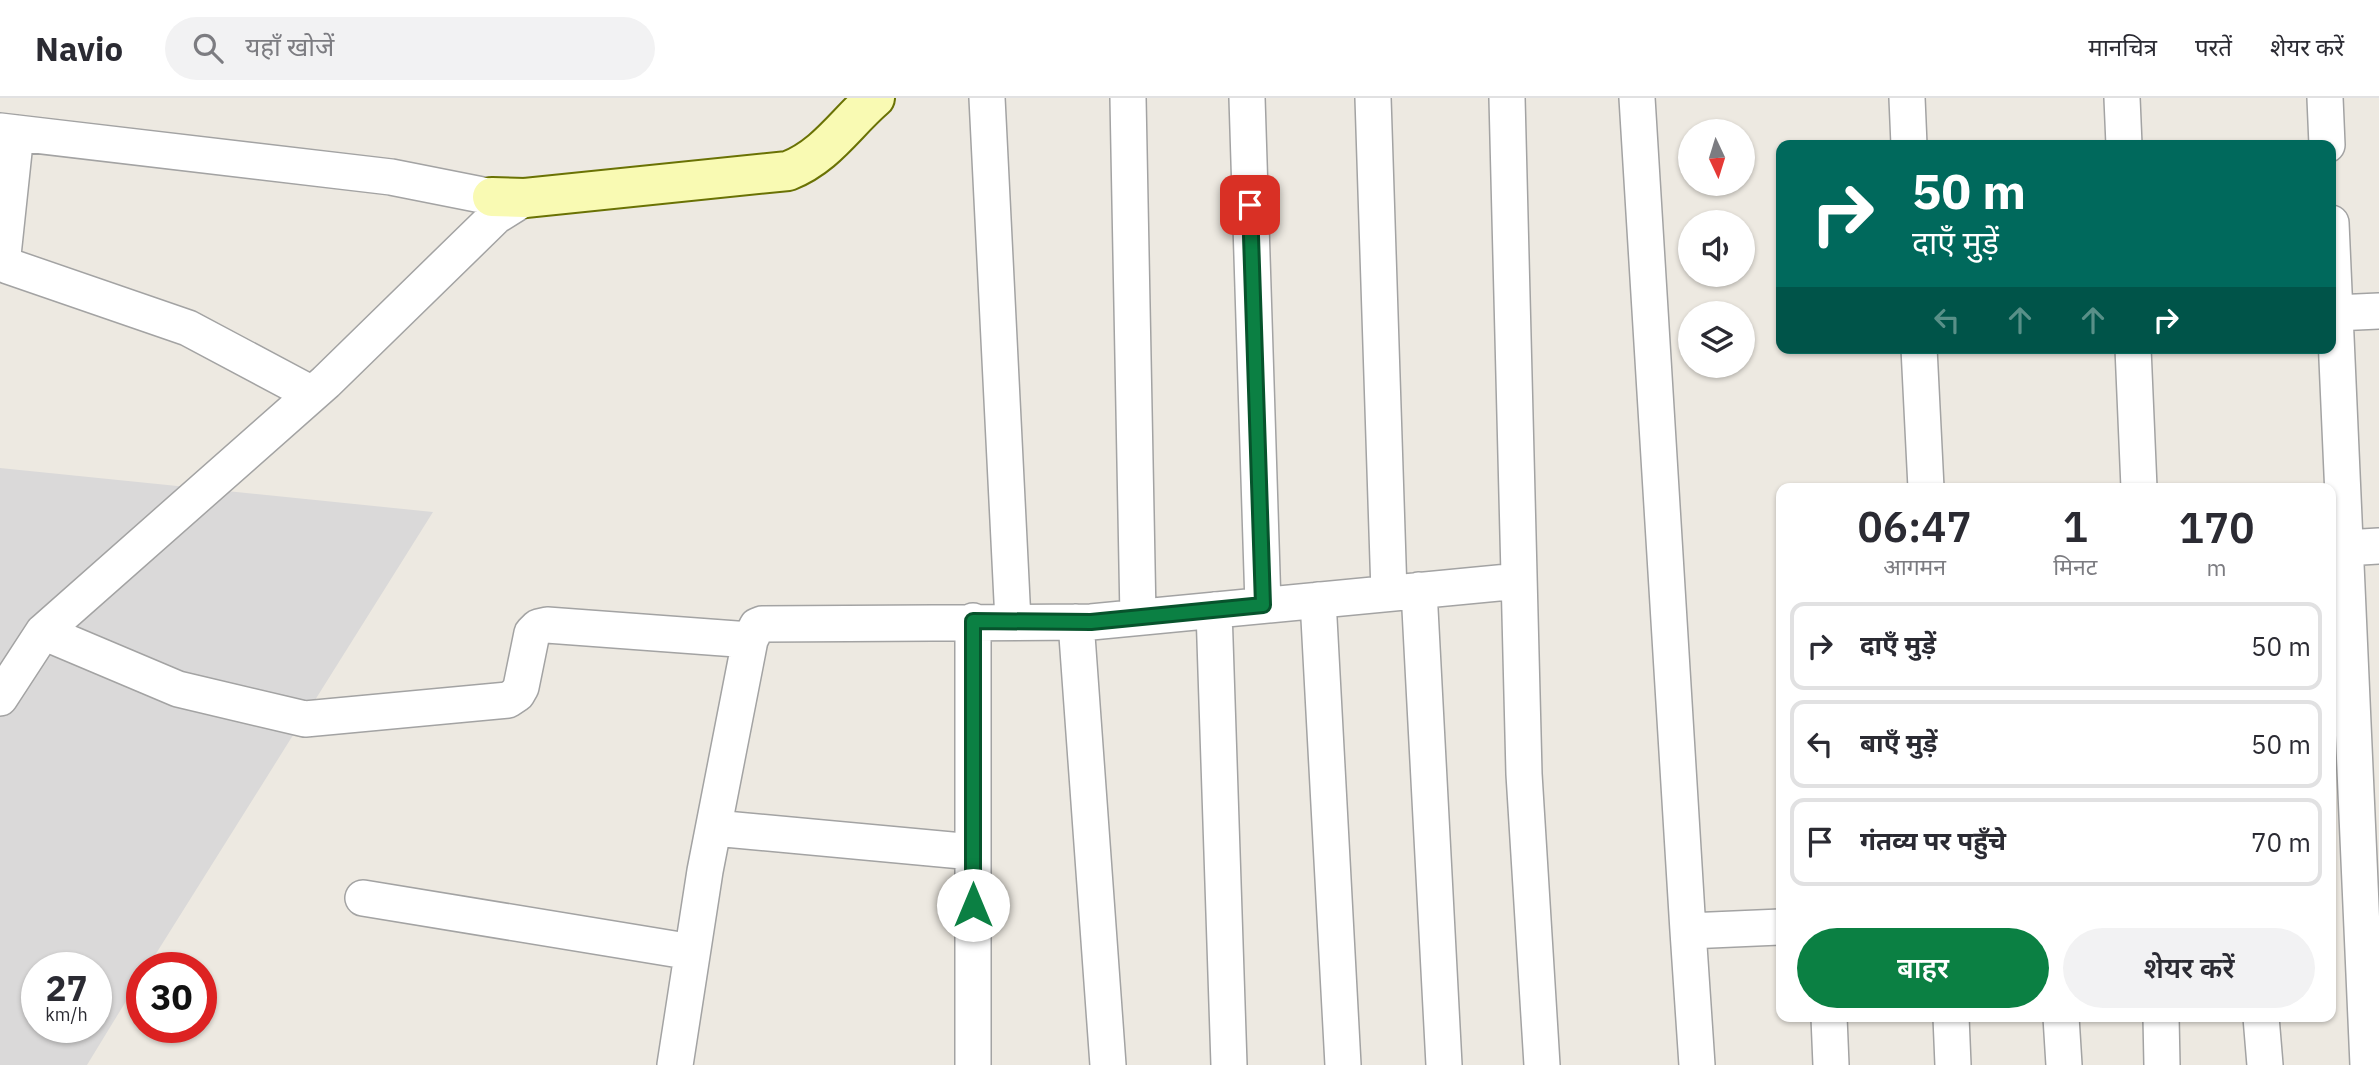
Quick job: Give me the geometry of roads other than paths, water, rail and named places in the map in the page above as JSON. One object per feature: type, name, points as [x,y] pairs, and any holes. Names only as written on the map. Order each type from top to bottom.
[{"type":"street","points":[[313,394],[188,328],[8,266],[3,255],[8,132],[391,177],[508,197],[788,172],[807,164],[820,154],[875,98]]},
{"type":"street","points":[[987,98],[1013,621]]},
{"type":"street","points":[[1128,98],[1138,617]]},
{"type":"street","points":[[1247,98],[1263,605]]},
{"type":"street","points":[[1373,98],[1404,592],[1444,1065]]},
{"type":"street","points":[[1507,98],[1524,774],[1542,1065]]},
{"type":"street","points":[[1637,98],[1697,1065]]},
{"type":"street","points":[[1907,98],[1909,140]]},
{"type":"street","points":[[2122,98],[2124,140]]},
{"type":"street","points":[[2325,98],[2328,140]]},
{"type":"street","points":[[0,698],[43,632],[313,394],[496,216],[508,197]]},
{"type":"street","points":[[2336,313],[2379,311]]},
{"type":"street","points":[[2336,322],[2362,547],[2357,898],[2368,1065]]},
{"type":"street","points":[[1919,354],[1926,483]]},
{"type":"street","points":[[2133,354],[2139,483]]},
{"type":"street","points":[[675,1065],[714,828],[750,640],[757,626],[973,621],[1076,622],[1519,581]]},
{"type":"street","points":[[1318,600],[1343,1065]]},
{"type":"street","points":[[1214,610],[1229,1065]]},
{"type":"street","points":[[973,621],[973,1065]]},
{"type":"street","points":[[1076,622],[1108,1065]]},
{"type":"street","points":[[43,632],[178,689],[304,719],[508,700],[517,694],[521,687],[532,633],[538,627],[548,625],[750,640]]},
{"type":"street","points":[[714,828],[973,852]]},
{"type":"street","points":[[363,898],[692,952]]},
{"type":"street","points":[[1688,931],[1776,927]]},
{"type":"street","points":[[1829,1022],[1831,1065]]},
{"type":"street","points":[[1951,1022],[1953,1065]]},
{"type":"street","points":[[2061,1022],[2064,1065]]},
{"type":"street","points":[[2161,1022],[2162,1065]]},
{"type":"street","points":[[2261,1022],[2264,1065]]}]
